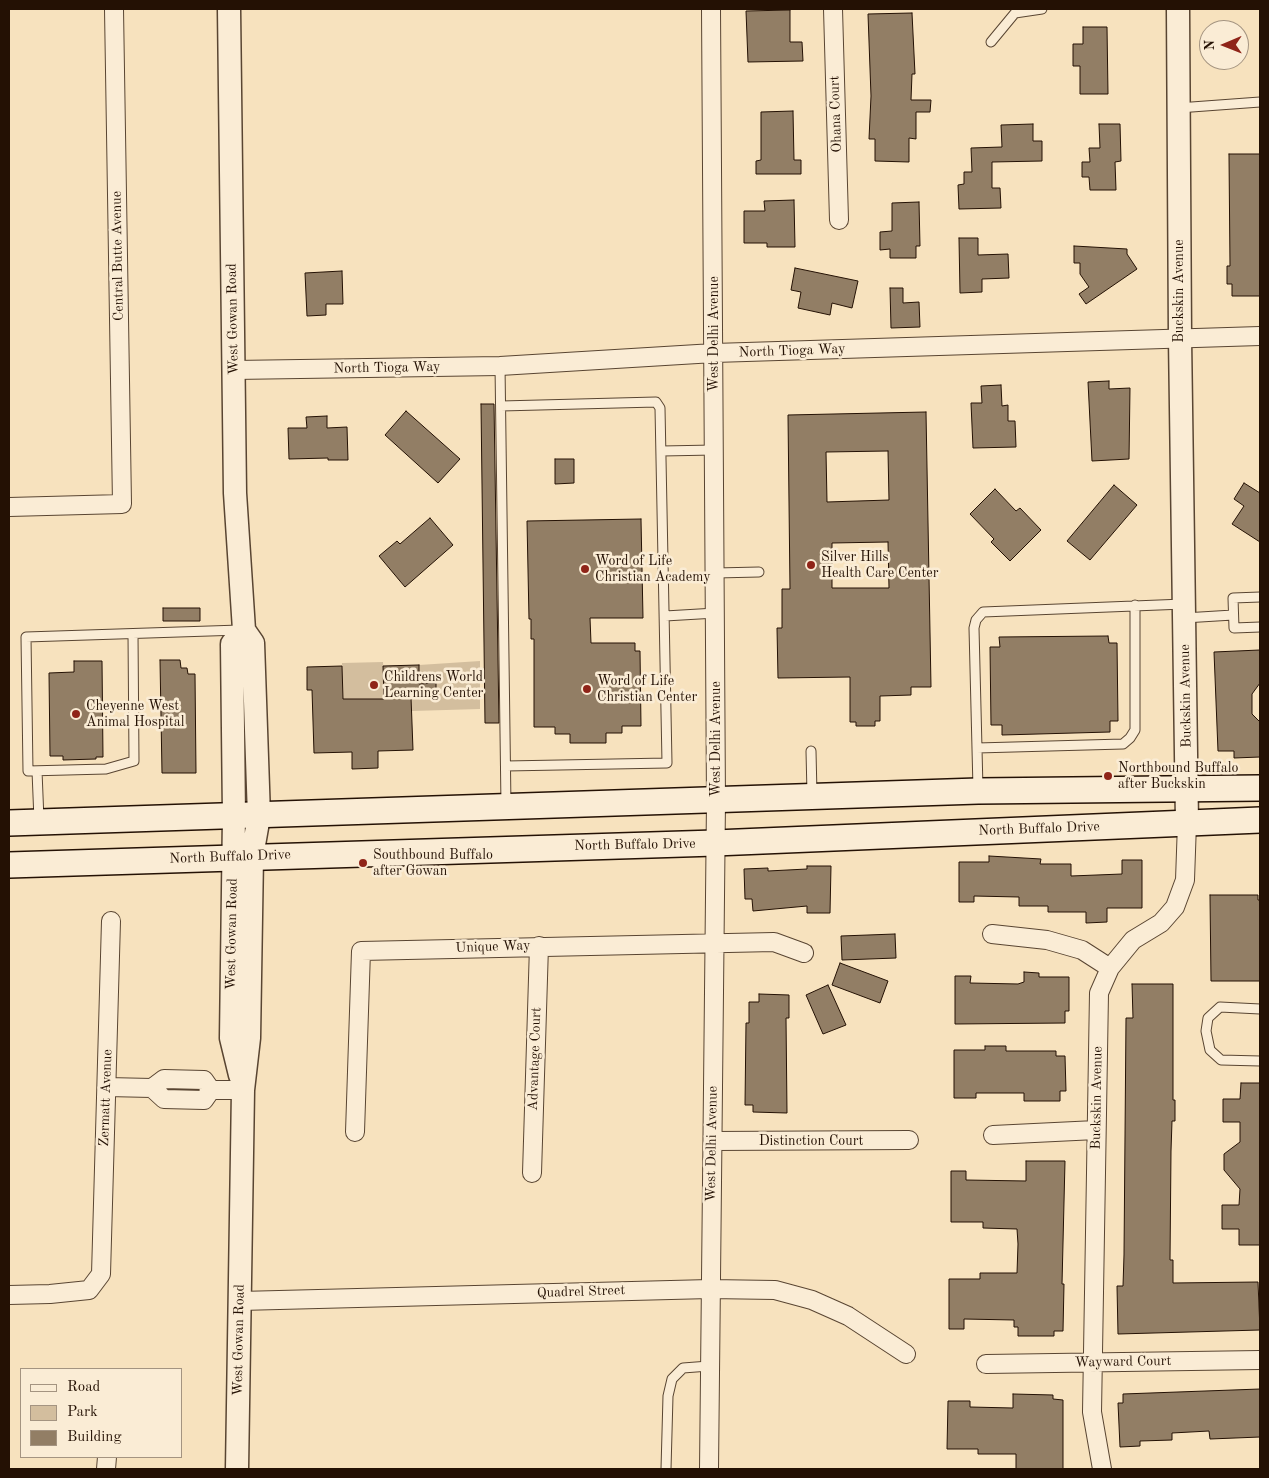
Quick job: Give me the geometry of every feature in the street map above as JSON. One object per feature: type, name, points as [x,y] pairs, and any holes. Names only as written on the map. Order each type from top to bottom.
[{"type":"main road","points":[[9,823],[978,791],[1260,788]]},
{"type":"main road","name":"North Buffalo Drive","points":[[9,865],[716,843],[1260,820]]},
{"type":"street","name":"Central Butte Avenue","points":[[9,507],[122,504],[114,9]]},
{"type":"street","name":"West Gowan Road","points":[[229,9],[236,493],[244,630],[253,643],[259,816],[243,857]]},
{"type":"street","name":"West Delhi Avenue","points":[[709,1469],[716,843],[716,573],[711,9]]},
{"type":"street","name":"Ohana Court","points":[[833,9],[839,220]]},
{"type":"street","name":"Buckskin Avenue","points":[[1102,1469],[1092,1412],[1099,993],[1110,968],[1133,940],[1161,923],[1174,907],[1185,880],[1188,790],[1180,338],[1178,9]]},
{"type":"street","name":"North Tioga Way","points":[[234,370],[500,366],[714,353],[1260,336]]},
{"type":"street","name":"West Gowan Road","points":[[237,1469],[243,1090],[231,1038],[243,857],[234,816],[232,644],[244,630]]},
{"type":"street","name":"Zermatt Avenue","points":[[9,1295],[50,1294],[89,1290],[101,1274],[111,921]]},
{"type":"street","points":[[992,934],[1047,940],[1082,950],[1110,968]]},
{"type":"street","name":"Unique Way","points":[[355,1132],[361,951],[774,942],[804,954]]},
{"type":"street","name":"Advantage Court","points":[[532,1173],[539,946]]},
{"type":"street","points":[[107,1087],[152,1088],[164,1079],[172,1079],[204,1080],[211,1090]]},
{"type":"street","points":[[152,1088],[164,1099],[204,1100],[211,1090]]},
{"type":"street","points":[[211,1090],[243,1090]]},
{"type":"street","points":[[993,1134],[1096,1130]]},
{"type":"street","name":"Distinction Court","points":[[713,1141],[909,1140]]},
{"type":"street","name":"Quadrel Street","points":[[240,1301],[710,1288],[775,1290],[812,1300],[848,1316],[906,1354]]},
{"type":"street","name":"Wayward Court","points":[[986,1364],[1260,1360]]},
{"type":"lane","points":[[991,42],[1015,13],[1042,9]]},
{"type":"lane","points":[[1178,108],[1260,102]]},
{"type":"lane","points":[[500,366],[506,808]]},
{"type":"lane","points":[[501,406],[656,402],[660,408],[662,451],[665,616],[667,763],[506,766]]},
{"type":"lane","points":[[662,451],[714,450]]},
{"type":"lane","points":[[716,573],[759,572]]},
{"type":"lane","points":[[1260,597],[1233,598],[1234,628],[1260,627]]},
{"type":"lane","points":[[977,748],[1123,744],[1130,738],[1135,730],[1135,605]]},
{"type":"lane","points":[[978,791],[974,628],[976,620],[983,612],[1135,605],[1233,615]]},
{"type":"lane","points":[[665,616],[716,614]]},
{"type":"lane","points":[[132,634],[134,761],[106,769],[28,771],[26,637],[244,630]]},
{"type":"lane","points":[[811,751],[812,797]]},
{"type":"lane","points":[[37,771],[40,822]]},
{"type":"lane","points":[[1260,1009],[1220,1007],[1208,1018],[1206,1031],[1210,1050],[1221,1060],[1260,1060]]},
{"type":"lane","points":[[172,1079],[172,1099]]},
{"type":"lane","points":[[666,1469],[668,1396],[672,1379],[683,1368],[709,1366]]},
{"type":"green space","points":[[480,661],[480,709],[412,711],[411,687],[419,687],[419,665]]},
{"type":"green space","points":[[383,662],[385,721],[343,722],[342,663]]},
{"type":"building","points":[[790,10],[790,42],[802,42],[803,61],[748,62],[746,11]]},
{"type":"building","points":[[912,13],[915,74],[912,74],[911,100],[931,100],[930,112],[916,112],[916,139],[909,138],[909,162],[875,161],[875,139],[869,139],[871,96],[868,14]]},
{"type":"building","points":[[1083,27],[1107,27],[1108,94],[1080,94],[1080,66],[1073,66],[1073,44],[1083,44]]},
{"type":"building","points":[[793,111],[794,160],[801,160],[801,174],[756,174],[756,161],[761,160],[761,112]]},
{"type":"building","points":[[1033,124],[1033,141],[1042,141],[1042,161],[992,162],[992,188],[1000,188],[1001,208],[959,209],[958,185],[964,184],[964,172],[972,172],[971,148],[1002,147],[1001,125]]},
{"type":"building","points":[[1099,124],[1120,124],[1121,161],[1115,162],[1116,190],[1090,190],[1089,177],[1082,177],[1082,162],[1090,162],[1089,148],[1100,148]]},
{"type":"building","points":[[1229,154],[1260,154],[1260,296],[1232,296],[1232,284],[1227,284],[1227,266],[1230,266]]},
{"type":"building","points":[[794,200],[795,247],[767,247],[767,243],[744,243],[744,211],[765,211],[764,201]]},
{"type":"building","points":[[919,202],[920,246],[916,246],[916,258],[890,258],[890,249],[880,250],[880,232],[892,231],[892,203]]},
{"type":"building","points":[[959,238],[978,238],[978,255],[1008,254],[1009,278],[982,279],[982,292],[960,293]]},
{"type":"building","points":[[1074,246],[1127,249],[1127,254],[1137,269],[1086,304],[1079,294],[1089,287],[1080,274],[1080,263],[1074,263]]},
{"type":"building","points":[[795,268],[858,281],[852,308],[832,303],[830,315],[798,308],[801,292],[791,290]]},
{"type":"building","points":[[342,271],[343,304],[326,304],[326,315],[307,316],[305,273]]},
{"type":"building","points":[[890,288],[903,288],[903,303],[919,302],[920,327],[891,328]]},
{"type":"building","points":[[1109,381],[1109,389],[1130,388],[1129,459],[1092,461],[1088,382]]},
{"type":"building","points":[[1001,385],[1002,406],[1008,405],[1008,421],[1015,421],[1016,447],[973,448],[971,403],[982,403],[981,386]]},
{"type":"building","points":[[481,404],[494,404],[499,723],[485,723]]},
{"type":"building","points":[[406,411],[460,459],[438,483],[385,435]]},
{"type":"building","name":"Silver Hills Health Care Center","points":[[926,412],[931,687],[911,687],[911,695],[880,696],[880,721],[875,721],[875,726],[856,726],[856,722],[850,722],[850,677],[778,678],[777,628],[782,628],[782,589],[790,589],[788,415]],"holes":[[[888,451],[889,500],[827,502],[826,452]],[[888,542],[889,588],[832,588],[832,543]]]},
{"type":"building","points":[[327,416],[327,428],[347,427],[348,460],[328,460],[328,458],[289,459],[288,428],[307,428],[306,417]]},
{"type":"building","points":[[555,459],[574,459],[574,483],[555,484]]},
{"type":"building","points":[[1244,483],[1260,493],[1260,542],[1232,524],[1244,506],[1234,499]]},
{"type":"building","points":[[1114,485],[1137,505],[1090,560],[1067,541]]},
{"type":"building","points":[[995,489],[1016,511],[1020,508],[1041,530],[1010,561],[991,542],[994,539],[970,514]]},
{"type":"building","points":[[430,518],[453,545],[405,587],[379,556],[397,541],[400,544]]},
{"type":"building","points":[[641,519],[643,618],[590,618],[591,643],[635,643],[635,651],[640,651],[641,726],[622,726],[622,733],[606,733],[606,743],[570,743],[570,734],[555,734],[555,727],[534,727],[534,639],[531,639],[531,619],[529,619],[527,521]]},
{"type":"building","points":[[163,608],[200,608],[200,621],[163,621]]},
{"type":"building","points":[[1108,636],[1109,643],[1117,643],[1118,721],[1110,721],[1110,732],[1002,735],[1002,725],[991,725],[990,647],[1000,647],[999,637]]},
{"type":"building","points":[[1260,650],[1260,683],[1252,694],[1252,714],[1260,722],[1260,757],[1234,758],[1234,751],[1218,751],[1214,652]]},
{"type":"building","points":[[160,660],[180,660],[181,668],[187,668],[188,674],[195,674],[196,773],[162,773]]},
{"type":"building","name":"Cheyenne West Animal Hospital","points":[[74,661],[102,661],[103,757],[96,757],[96,759],[63,760],[63,756],[50,756],[49,673],[74,672]]},
{"type":"building","points":[[419,665],[419,684],[436,683],[436,697],[411,697],[413,750],[378,751],[378,768],[352,769],[352,752],[314,753],[312,690],[307,690],[307,667],[342,666],[343,699],[384,699],[383,666]]},
{"type":"building","points":[[989,856],[1041,859],[1040,864],[1071,864],[1071,876],[1122,874],[1122,860],[1142,860],[1142,908],[1107,908],[1107,922],[1086,923],[1086,912],[1048,912],[1048,906],[1019,906],[1019,897],[974,896],[974,902],[959,902],[959,862],[989,862]]},
{"type":"building","points":[[807,866],[831,866],[830,913],[807,913],[807,906],[753,911],[752,899],[745,899],[744,869],[768,868],[768,871],[807,869]]},
{"type":"building","points":[[1210,895],[1258,895],[1258,900],[1260,900],[1260,981],[1211,981]]},
{"type":"building","points":[[895,934],[896,958],[842,960],[841,936]]},
{"type":"building","points":[[840,963],[888,981],[880,1003],[832,985]]},
{"type":"building","points":[[1024,972],[1039,973],[1039,977],[1069,977],[1069,1011],[1065,1011],[1065,1023],[955,1024],[955,976],[971,976],[970,983],[1018,984],[1024,982]]},
{"type":"building","points":[[1132,984],[1173,984],[1173,1100],[1175,1100],[1175,1121],[1172,1121],[1170,1260],[1173,1260],[1173,1283],[1258,1282],[1260,1330],[1118,1334],[1117,1286],[1123,1286],[1124,1255],[1126,1018],[1133,1018]]},
{"type":"building","points":[[828,985],[846,1025],[823,1034],[806,995]]},
{"type":"building","points":[[759,994],[789,995],[789,1018],[786,1018],[787,1113],[753,1112],[753,1105],[745,1105],[746,1023],[749,1023],[749,1002],[759,1002]]},
{"type":"building","points":[[985,1046],[1006,1046],[1006,1051],[1056,1051],[1056,1056],[1065,1056],[1066,1091],[1060,1091],[1060,1101],[1024,1101],[1024,1093],[976,1093],[976,1098],[954,1098],[954,1050],[985,1050]]},
{"type":"building","points":[[1241,1083],[1260,1083],[1260,1245],[1239,1245],[1239,1229],[1222,1229],[1222,1205],[1239,1205],[1240,1189],[1224,1170],[1224,1154],[1240,1142],[1240,1122],[1223,1122],[1223,1099],[1240,1099]]},
{"type":"building","points":[[1026,1161],[1065,1161],[1062,1284],[1064,1284],[1063,1331],[1054,1331],[1054,1336],[1018,1336],[1018,1327],[1014,1327],[1014,1320],[964,1319],[964,1329],[949,1329],[949,1279],[980,1279],[980,1273],[1017,1273],[1018,1244],[1017,1229],[983,1228],[983,1222],[951,1222],[951,1171],[966,1171],[966,1180],[1026,1181]]},
{"type":"building","points":[[1260,1389],[1260,1437],[1210,1439],[1209,1431],[1172,1433],[1172,1440],[1140,1441],[1140,1446],[1120,1447],[1118,1403],[1123,1403],[1123,1394]]},
{"type":"building","points":[[1013,1394],[1053,1395],[1053,1399],[1063,1400],[1063,1469],[1016,1469],[1016,1454],[978,1454],[978,1449],[947,1449],[948,1401],[970,1401],[970,1407],[1013,1408]]},
{"type":"place","name":"Silver Hills Health Care Center","points":[[811,565]]},
{"type":"place","name":"Word of Life Christian Academy","points":[[585,569]]},
{"type":"place","name":"Childrens World Learning Center","points":[[374,685]]},
{"type":"place","name":"Word of Life Christian Center","points":[[587,689]]},
{"type":"place","name":"Cheyenne West Animal Hospital","points":[[76,714]]},
{"type":"place","name":"Northbound Buffalo after Buckskin","points":[[1108,776]]},
{"type":"place","name":"Southbound Buffalo after Gowan","points":[[363,863]]}]
